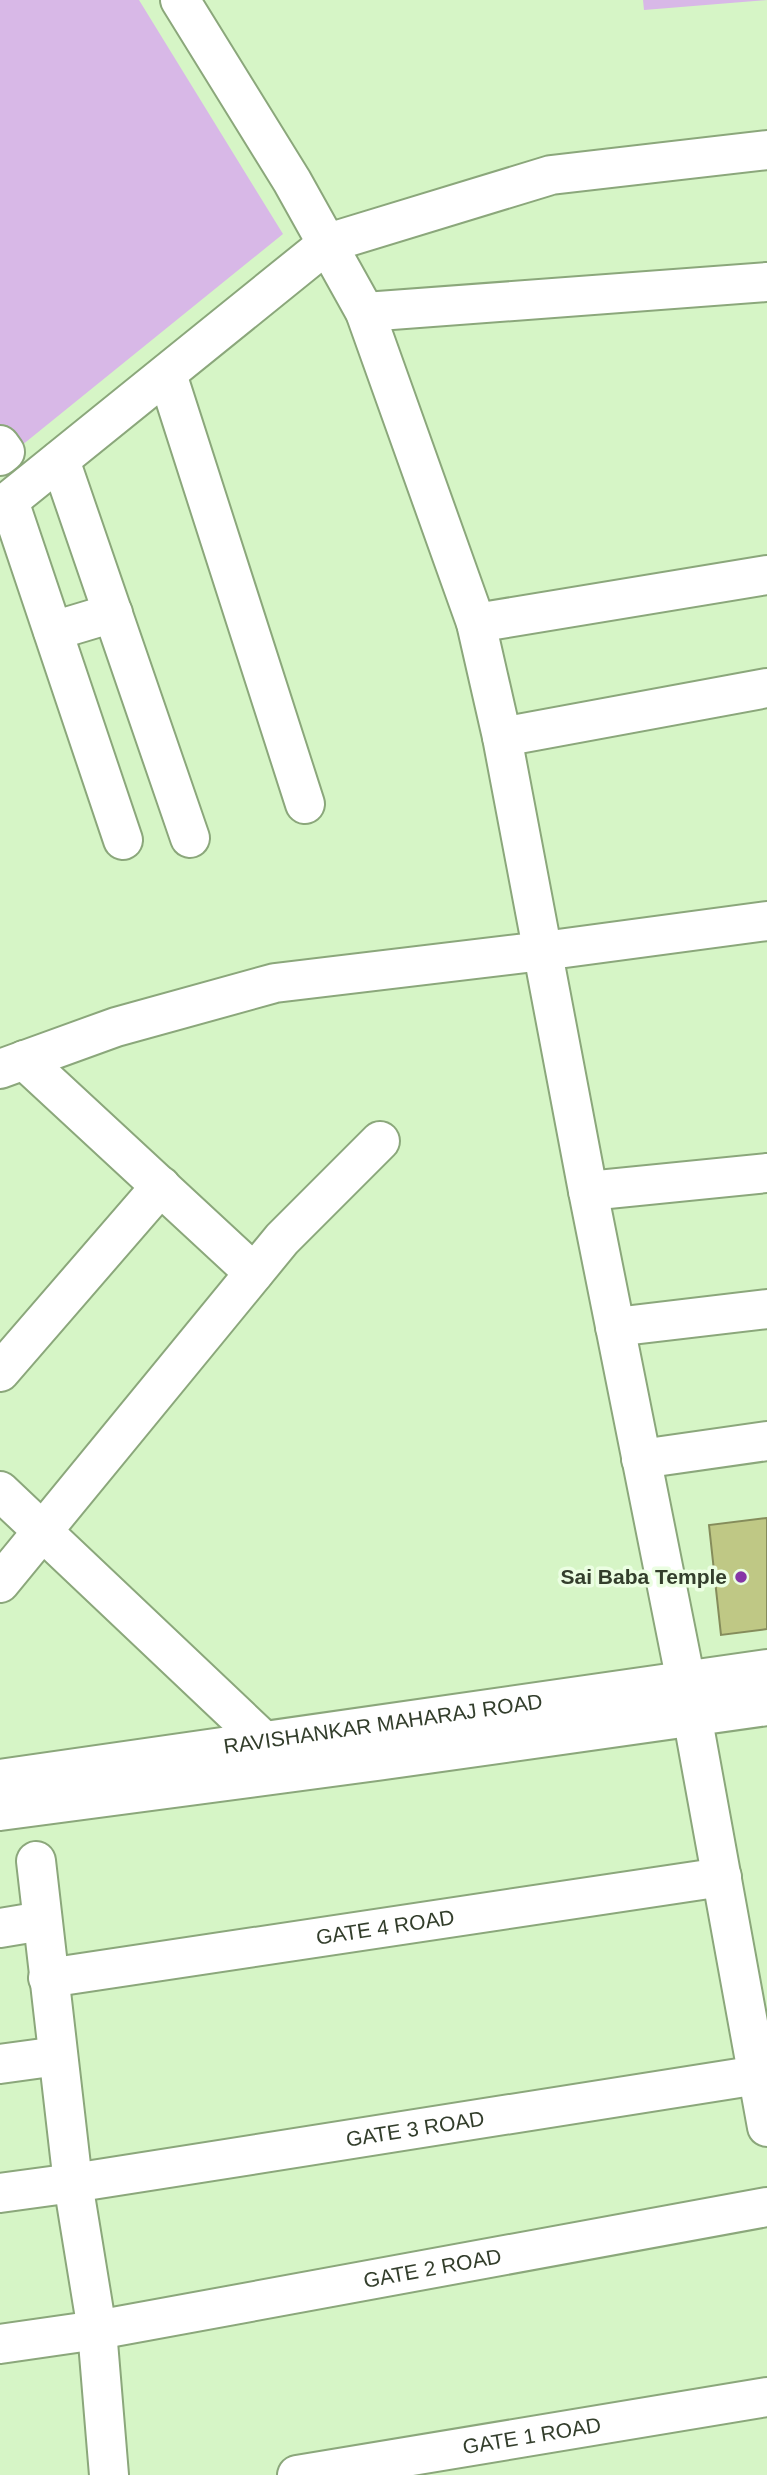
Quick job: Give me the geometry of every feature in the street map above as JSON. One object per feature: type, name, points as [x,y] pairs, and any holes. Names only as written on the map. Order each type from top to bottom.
[{"type":"street","points":[[180,0],[328,243],[365,312],[476,623],[502,737],[588,1191],[689,1700],[767,2127]]},
{"type":"street","points":[[123,840],[53,631],[5,505],[328,243],[551,175],[767,150]]},
{"type":"street","points":[[365,312],[767,282]]},
{"type":"street","points":[[167,374],[305,804]]},
{"type":"street","points":[[0,445],[5,452],[0,456]]},
{"type":"street","points":[[60,460],[190,838]]},
{"type":"street","points":[[476,623],[767,575]]},
{"type":"street","points":[[53,631],[113,613]]},
{"type":"street","points":[[502,737],[767,688]]},
{"type":"street","points":[[12,1065],[116,1027],[275,983],[767,921]]},
{"type":"street","points":[[12,1065],[161,1186],[254,1273]]},
{"type":"street","points":[[0,1583],[282,1239],[380,1141]]},
{"type":"street","points":[[588,1191],[767,1173]]},
{"type":"street","points":[[0,1372],[161,1186]]},
{"type":"street","points":[[615,1327],[767,1309]]},
{"type":"street","points":[[641,1459],[767,1441]]},
{"type":"street","points":[[0,1491],[265,1742]]},
{"type":"street","name":"RAVISHANKAR MAHARAJ ROAD","points":[[0,1811],[689,1700],[767,1669]]},
{"type":"street","name":"RAVISHANKAR MAHARAJ ROAD","points":[[0,1779],[265,1742],[689,1700],[767,1706]]},
{"type":"street","points":[[36,1861],[73,2183],[97,2330],[109,2475]]},
{"type":"street","name":"GATE 4 ROAD","points":[[48,1978],[722,1877]]},
{"type":"street","points":[[0,1928],[42,1921]]},
{"type":"street","points":[[0,2064],[58,2056]]},
{"type":"street","name":"GATE 3 ROAD","points":[[0,2193],[758,2075]]},
{"type":"street","name":"GATE 2 ROAD","points":[[0,2344],[97,2330],[767,2207]]},
{"type":"street","name":"GATE 1 ROAD","points":[[297,2475],[767,2397]]},
{"type":"shaded area","points":[[0,0],[139,0],[283,234],[16,450],[0,431]]},
{"type":"shaded area","points":[[643,0],[767,0],[644,10]]},
{"type":"building","name":"Sai Baba Temple","points":[[767,1518],[767,1629],[721,1635],[709,1525]]},
{"type":"place","name":"Sai Baba Temple","points":[[741,1577]]}]
